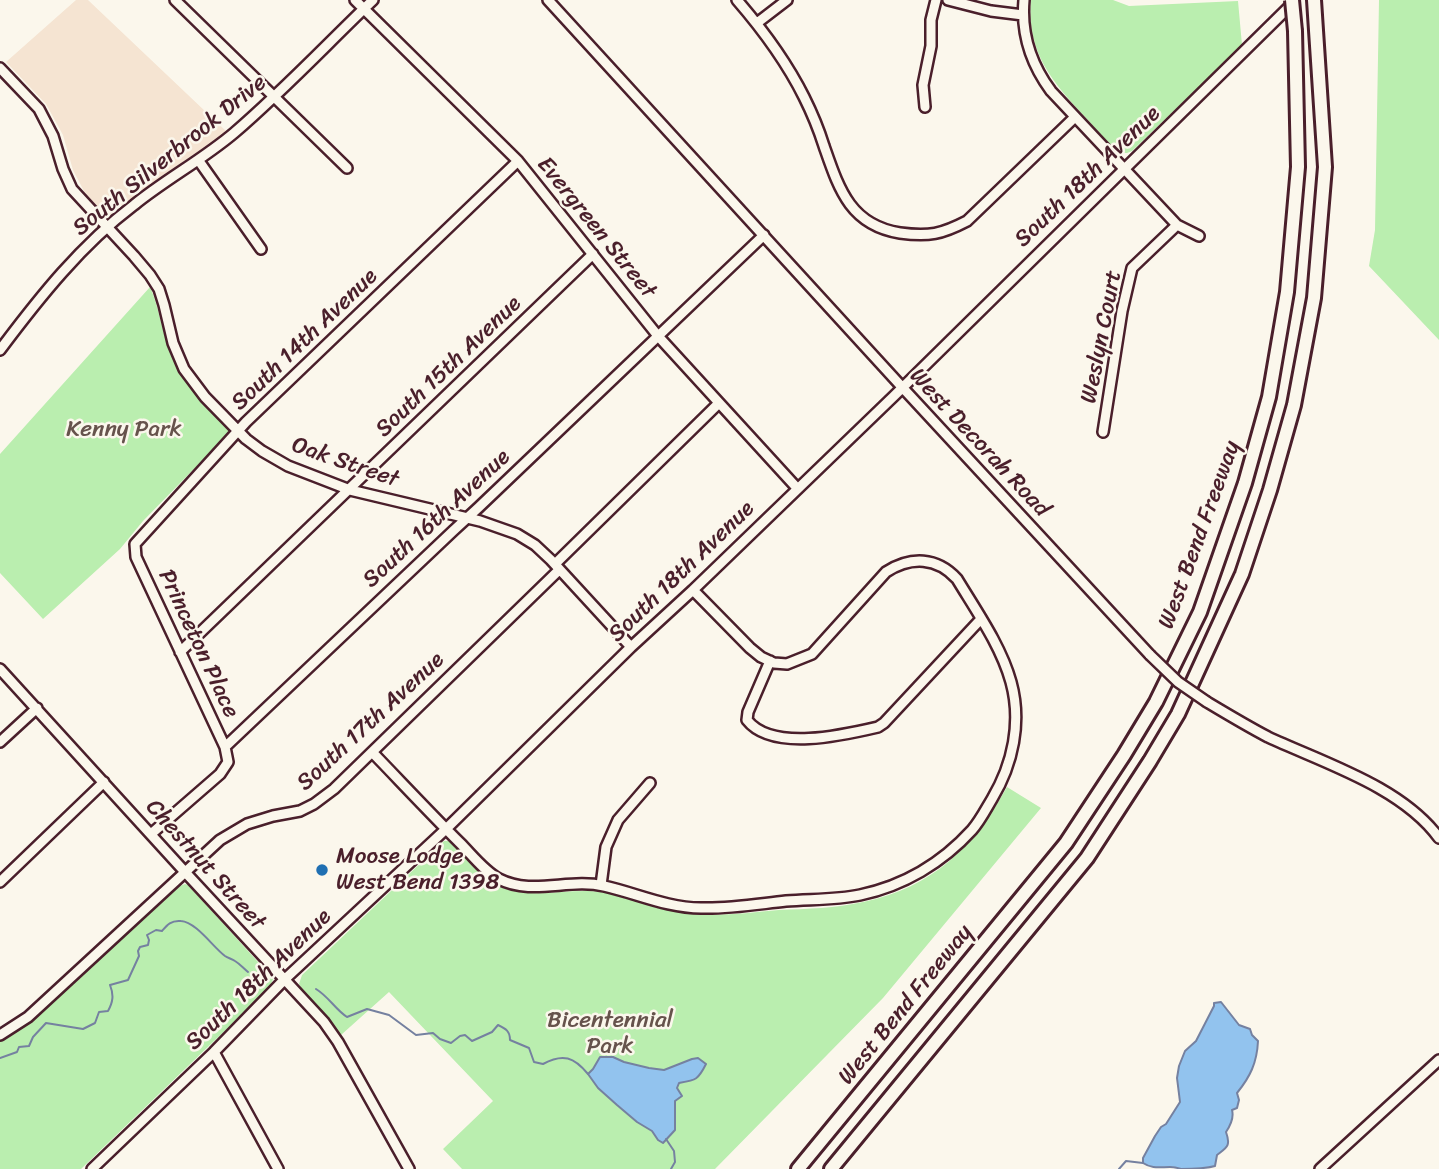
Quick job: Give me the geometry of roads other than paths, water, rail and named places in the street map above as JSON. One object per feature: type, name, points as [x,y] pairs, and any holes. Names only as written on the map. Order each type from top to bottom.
[{"type":"highway","name":"West Bend Freeway","points":[[797,1169],[1066,843],[1156,702],[1200,612],[1245,484],[1269,397],[1287,292],[1298,167],[1294,0]]},
{"type":"highway","name":"West Bend Freeway","points":[[831,1169],[1087,858],[1178,714],[1242,574],[1294,405],[1314,298],[1325,167],[1314,0]]},
{"type":"street","points":[[176,0],[346,168]]},
{"type":"street","name":"Evergreen Street","points":[[355,0],[518,161],[658,336],[797,488]]},
{"type":"street","name":"South Silverbrook Drive","points":[[0,350],[48,288],[106,227],[233,134],[373,0]]},
{"type":"street","name":"West Decorah Road","points":[[548,0],[1150,655],[1178,681],[1207,702],[1266,735],[1371,784],[1404,803],[1432,828],[1439,838]]},
{"type":"street","points":[[737,0],[779,53],[803,97],[839,189],[852,207],[873,225],[914,235],[946,232],[967,220],[1074,117]]},
{"type":"street","points":[[757,23],[787,0]]},
{"type":"street","points":[[925,107],[923,85],[936,0]]},
{"type":"street","points":[[948,0],[1023,15]]},
{"type":"street","points":[[1024,0],[1023,15],[1028,45],[1039,74],[1074,117],[1177,225],[1199,236]]},
{"type":"street","name":"South 18th Avenue","points":[[92,1169],[214,1052],[284,980],[446,829],[902,387],[1294,0]]},
{"type":"street","name":"Oak Street","points":[[0,68],[39,109],[53,136],[72,189],[134,256],[159,289],[173,343],[184,369],[205,397],[239,431],[262,451],[288,466],[350,490],[480,521],[517,534],[535,545],[631,647]]},
{"type":"street","points":[[199,161],[261,249]]},
{"type":"street","name":"South 14th Avenue","points":[[136,557],[135,544],[239,431],[518,161]]},
{"type":"street","name":"Weslyn Court","points":[[1103,432],[1122,311],[1132,268],[1177,225]]},
{"type":"street","name":"South 16th Avenue","points":[[225,747],[764,235]]},
{"type":"street","name":"South 15th Avenue","points":[[180,652],[593,254]]},
{"type":"street","name":"South 17th Avenue","points":[[0,1035],[29,1017],[220,840],[247,824],[300,811],[334,789],[719,403]]},
{"type":"street","name":"Princeton Place","points":[[136,557],[225,747]]},
{"type":"street","points":[[372,752],[482,865],[498,878],[517,885],[539,887],[601,885],[671,905],[702,908],[858,895],[892,886],[924,870],[945,856],[974,828],[1002,782],[1015,740],[1017,712],[1012,684],[1004,662],[957,579],[948,569],[934,563],[899,564],[886,572],[812,654],[787,664],[761,657],[693,590]]},
{"type":"street","points":[[770,661],[748,712],[747,720],[752,727],[779,737],[828,738],[878,727],[884,723],[981,619]]},
{"type":"street","name":"Chestnut Street","points":[[0,669],[324,1023],[338,1042],[409,1169]]},
{"type":"street","points":[[0,742],[37,708]]},
{"type":"street","points":[[151,834],[220,774],[228,762],[225,747]]},
{"type":"street","points":[[0,882],[104,782]]},
{"type":"street","points":[[601,885],[606,847],[618,820],[650,783]]},
{"type":"street","points":[[214,1052],[278,1169]]},
{"type":"street","points":[[1320,1169],[1439,1060]]},
{"type":"water","points":[[1221,1002],[1239,1025],[1250,1029],[1258,1041],[1252,1069],[1237,1093],[1237,1108],[1232,1110],[1226,1132],[1227,1146],[1217,1155],[1215,1166],[1211,1167],[1181,1169],[1146,1165],[1143,1158],[1155,1136],[1180,1102],[1177,1078],[1185,1051],[1196,1041],[1214,1003]]},
{"type":"water","points":[[600,1057],[613,1057],[624,1062],[664,1070],[698,1058],[706,1064],[696,1078],[679,1083],[677,1088],[682,1096],[675,1101],[675,1130],[663,1143],[598,1088],[588,1074]]},
{"type":"waterway","points":[[0,1058],[17,1052],[19,1047],[29,1046],[33,1037],[46,1023],[83,1029],[95,1023],[99,1012],[108,1011],[111,1005],[110,985],[128,980],[139,956],[140,947],[148,945],[147,935],[156,930],[162,931],[172,922],[187,922],[225,956],[248,972]]},
{"type":"waterway","points":[[316,989],[347,1017],[367,1009],[389,1015],[416,1035],[433,1033],[451,1043],[465,1035],[472,1041],[492,1032],[498,1025],[507,1031],[510,1040],[529,1048],[534,1062],[543,1064],[568,1058],[588,1074]]},
{"type":"waterway","points":[[666,1139],[674,1151],[675,1162],[671,1169]]},
{"type":"waterway","points":[[1119,1169],[1126,1161],[1143,1163]]},
{"type":"place","name":"Moose Lodge West Bend 1398","points":[[322,870]]},
{"type":"park label","name":"Kenny Park","points":[[124,430]]},
{"type":"park label","name":"Bicentennial Park","points":[[610,1034]]}]
